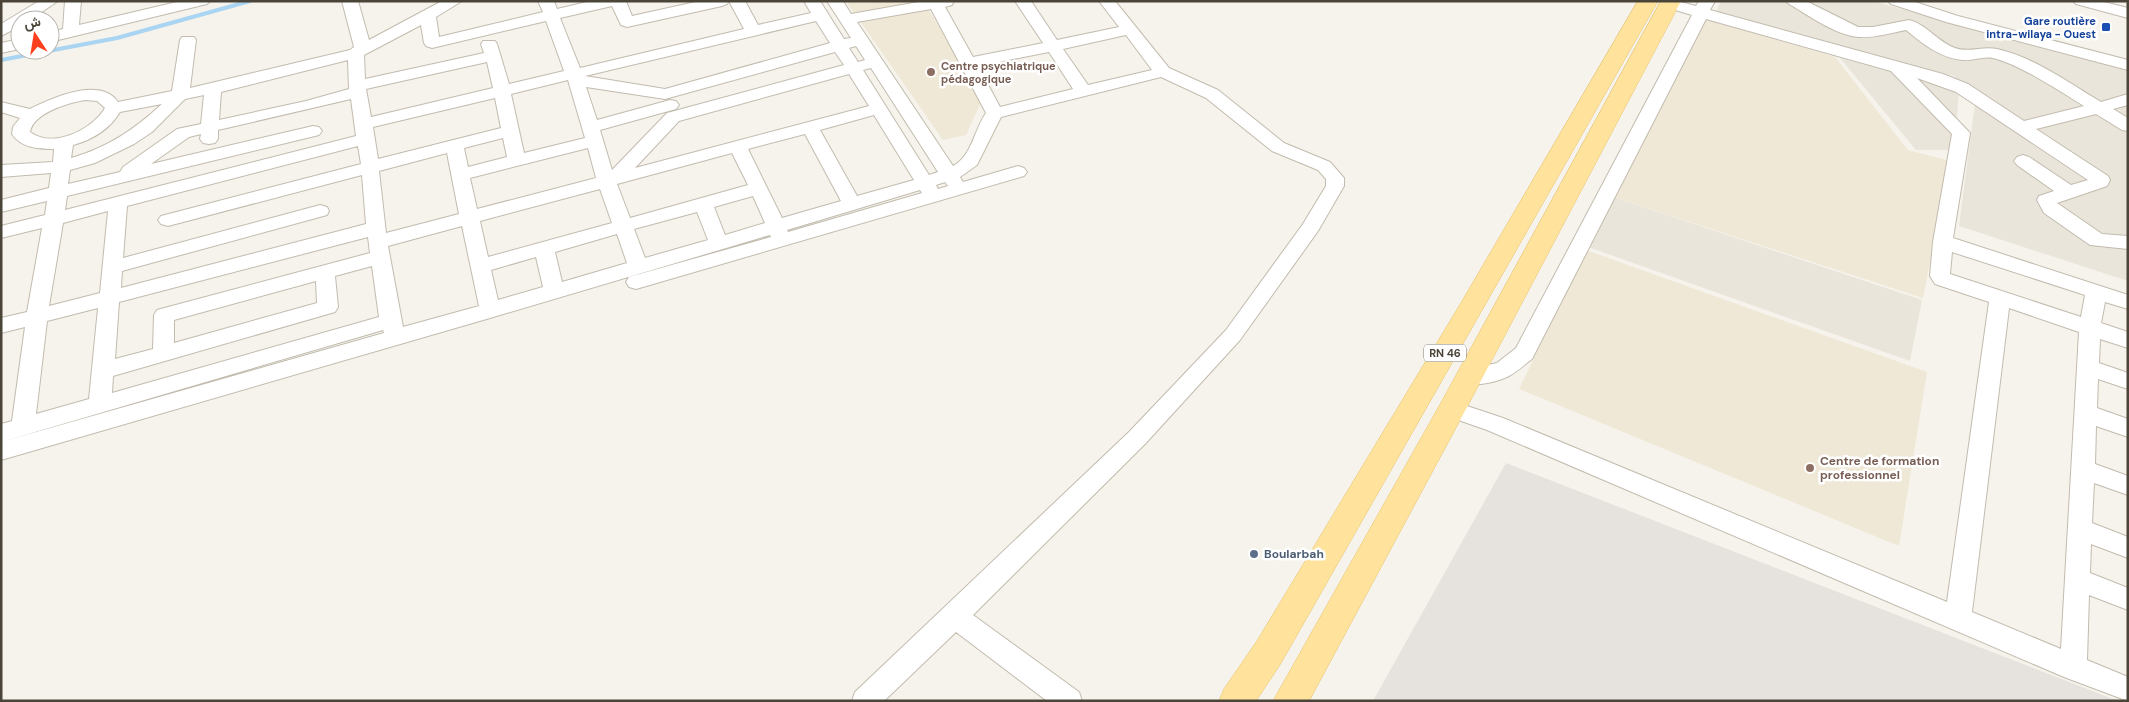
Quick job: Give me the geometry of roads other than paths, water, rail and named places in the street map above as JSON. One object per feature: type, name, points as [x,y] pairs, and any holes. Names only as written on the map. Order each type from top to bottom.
[{"type":"main road","name":"RN 46","points":[[1290,701],[1470,377],[1663,2]]},
{"type":"main road","name":"RN 46","points":[[1236,701],[1270,652],[1353,506],[1465,319],[1663,2]]},
{"type":"street","points":[[1,31],[50,1]]},
{"type":"street","points":[[71,33],[73,1]]},
{"type":"street","points":[[60,36],[202,1]]},
{"type":"street","points":[[350,1],[359,51],[358,89],[370,168],[378,242],[393,329]]},
{"type":"street","points":[[114,108],[213,88],[359,51],[454,1]]},
{"type":"street","points":[[432,43],[485,32],[548,9],[612,1]]},
{"type":"street","points":[[618,1],[640,57]]},
{"type":"street","points":[[627,22],[672,6],[722,1]]},
{"type":"street","points":[[738,1],[753,31]]},
{"type":"street","points":[[835,1],[954,182]]},
{"type":"street","points":[[1023,1],[1083,91]]},
{"type":"street","points":[[865,701],[955,616],[1136,438],[1233,335],[1311,227],[1335,186],[1335,178],[1324,166],[1278,147],[1212,94],[1162,72],[1107,1]]},
{"type":"street","points":[[1794,1],[1848,29],[1858,32],[1873,32],[1909,25],[1944,9]]},
{"type":"street","points":[[1896,1],[1944,9],[2128,65]]},
{"type":"street","points":[[1914,1],[2128,58]]},
{"type":"street","points":[[2081,1],[2128,13]]},
{"type":"street","points":[[847,19],[940,2],[995,113]]},
{"type":"street","points":[[1663,2],[1704,7],[1898,68],[1937,78],[1962,88],[2101,180],[2100,182],[2046,200],[2051,209],[2097,240],[2128,243]]},
{"type":"street","points":[[1470,377],[1503,370],[1524,352],[1704,7]]},
{"type":"street","points":[[1,232],[314,152],[365,132],[503,91],[575,77],[640,57],[753,31],[816,8],[929,190]]},
{"type":"street","points":[[548,9],[575,77],[592,134],[611,179],[623,226],[638,266]]},
{"type":"street","points":[[428,15],[436,69]]},
{"type":"street","points":[[1909,25],[1954,54],[1990,53],[2019,63],[2128,126]]},
{"type":"street","points":[[355,26],[391,34]]},
{"type":"street","points":[[970,63],[1129,30]]},
{"type":"street","points":[[485,32],[494,56],[503,91],[517,160]]},
{"type":"street","points":[[1,171],[61,167],[98,155],[130,139],[153,122],[180,94],[188,40]]},
{"type":"street","points":[[460,175],[517,160],[669,105],[860,40]]},
{"type":"street","points":[[123,176],[176,136],[309,105],[358,89],[494,56]]},
{"type":"street","points":[[575,77],[669,105],[875,62]]},
{"type":"street","points":[[1898,68],[1962,133]]},
{"type":"street","points":[[954,182],[971,161],[988,122],[995,113],[1162,72]]},
{"type":"street","points":[[205,179],[213,88]]},
{"type":"street","points":[[1962,88],[1962,133],[1943,242],[1940,276],[1942,279],[2128,340]]},
{"type":"street","points":[[81,96],[105,98],[112,102],[114,108],[108,119],[93,131],[64,142],[35,143],[26,140],[21,134],[22,127],[32,114],[51,104],[81,96]]},
{"type":"street","points":[[2021,126],[2099,108],[2128,99]]},
{"type":"street","points":[[309,105],[314,152]]},
{"type":"street","points":[[611,179],[669,105]]},
{"type":"street","points":[[1,107],[32,114]]},
{"type":"street","points":[[164,315],[325,272],[378,242],[878,109]]},
{"type":"street","points":[[810,127],[852,204]]},
{"type":"street","points":[[1,136],[21,131]]},
{"type":"street","points":[[1,206],[313,131]]},
{"type":"street","points":[[168,220],[510,131]]},
{"type":"street","points":[[23,426],[37,316],[54,220],[64,142]]},
{"type":"street","points":[[454,145],[490,311]]},
{"type":"street","points":[[737,146],[759,188],[778,234]]},
{"type":"street","points":[[2022,161],[2069,193]]},
{"type":"street","points":[[512,304],[521,311],[533,311],[778,234],[954,182],[1018,172]]},
{"type":"street","points":[[318,181],[321,243]]},
{"type":"street","points":[[481,266],[759,188]]},
{"type":"street","points":[[168,252],[169,189]]},
{"type":"street","points":[[1,433],[330,337],[393,329],[490,311],[719,243],[778,234],[852,204],[929,190]]},
{"type":"street","points":[[100,404],[118,203]]},
{"type":"street","points":[[703,204],[719,243]]},
{"type":"street","points":[[113,267],[320,211]]},
{"type":"street","points":[[1,326],[321,243],[378,242]]},
{"type":"street","points":[[1943,242],[2128,302]]},
{"type":"street","points":[[544,247],[554,292]]},
{"type":"street","points":[[325,272],[330,337]]},
{"type":"street","points":[[163,355],[166,283]]},
{"type":"street","points":[[2073,668],[2090,327],[2096,292]]},
{"type":"street","points":[[1958,619],[2000,298]]},
{"type":"street","points":[[102,371],[328,307]]},
{"type":"street","points":[[1,451],[393,329]]},
{"type":"street","points":[[2089,368],[2128,381]]},
{"type":"street","points":[[1452,409],[1495,424],[2128,690]]},
{"type":"street","points":[[2085,413],[2128,428]]},
{"type":"street","points":[[2083,469],[2128,486]]},
{"type":"street","points":[[2080,529],[2128,548]]},
{"type":"street","points":[[2077,579],[2128,599]]},
{"type":"street","points":[[955,616],[1069,701]]},
{"type":"waterway","points":[[1,60],[117,38],[250,1]]},
{"type":"place","name":"Gare routière intra-wilaya - Ouest","points":[[2106,27]]},
{"type":"place","name":"Centre psychiatrique pédagogique","points":[[931,72]]},
{"type":"place","name":"Centre de formation professionnel","points":[[1810,468]]},
{"type":"place","name":"Boularbah","points":[[1254,554]]}]
